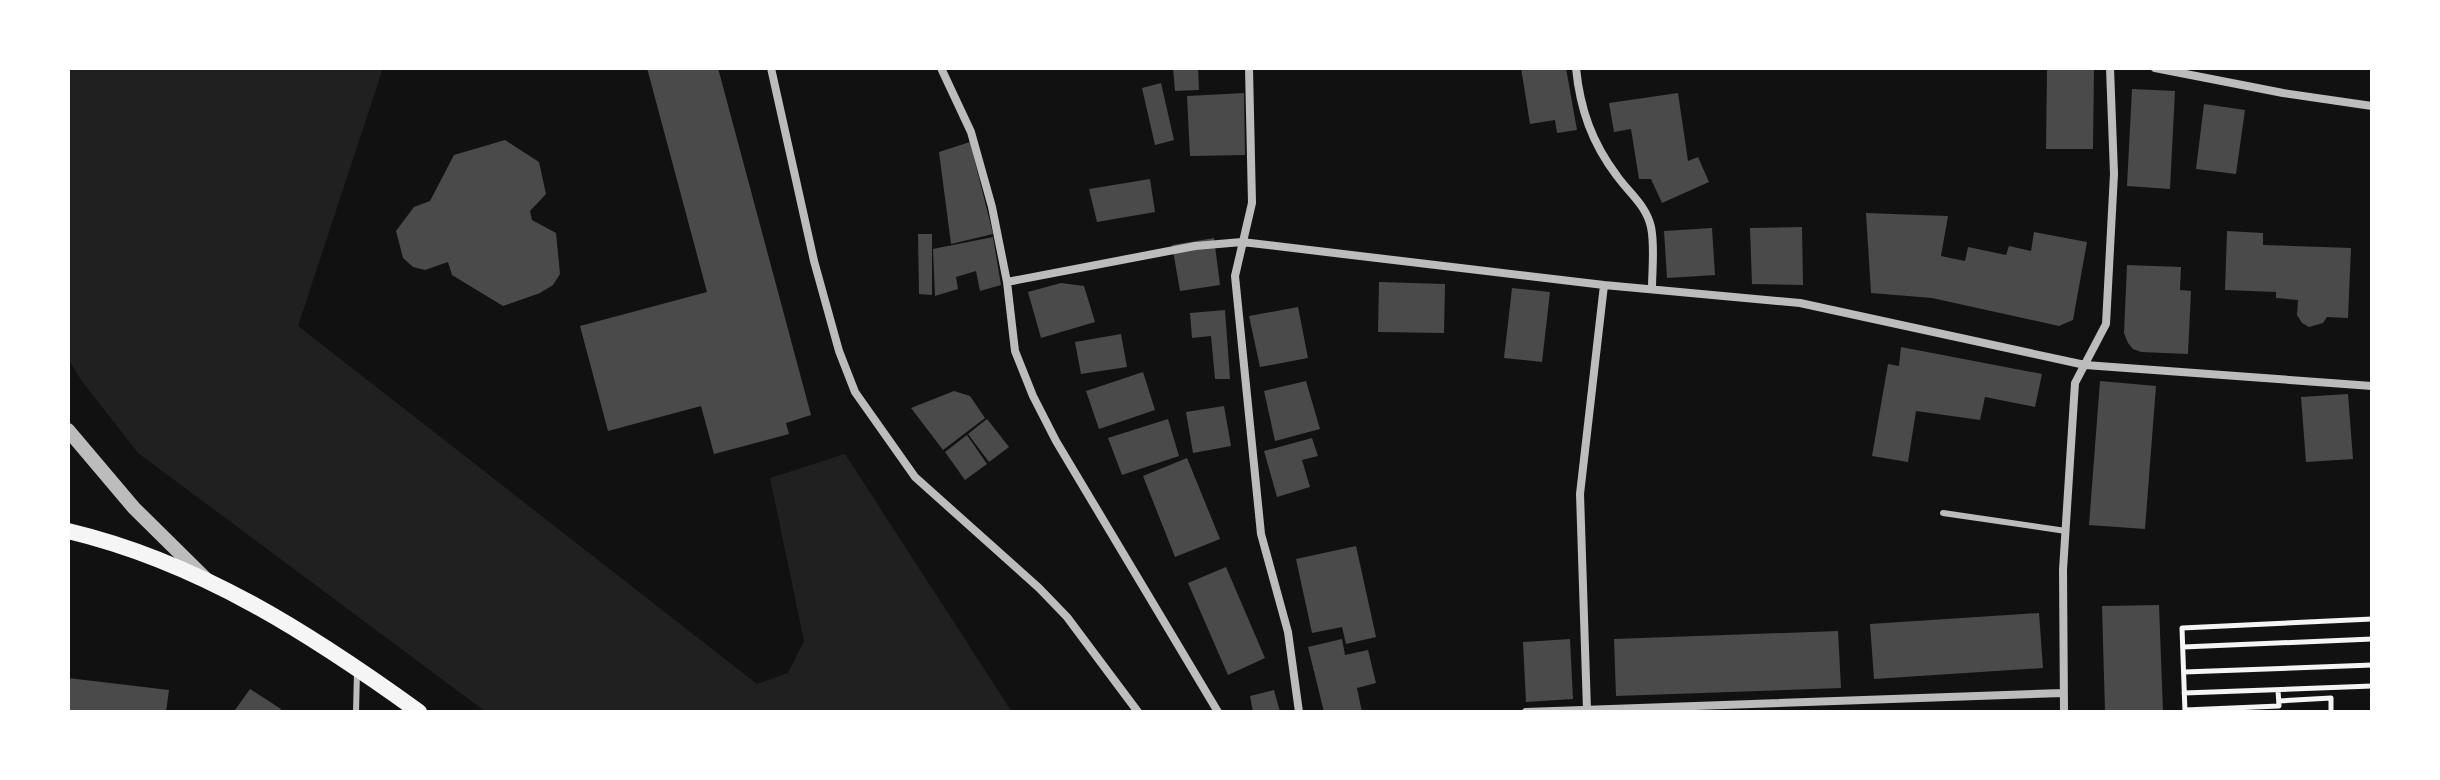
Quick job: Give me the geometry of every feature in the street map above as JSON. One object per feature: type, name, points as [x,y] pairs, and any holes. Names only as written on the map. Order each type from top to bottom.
[{"type":"main road","points":[[68,531],[100,539],[206,579],[263,608],[419,712]]},
{"type":"street","points":[[771,68],[814,261],[839,351],[855,392],[915,477],[1067,617],[1138,712]]},
{"type":"street","points":[[941,68],[971,132],[1007,282],[1015,351],[1033,396],[1056,441],[1218,712]]},
{"type":"street","points":[[1249,68],[1252,203],[1235,276],[1261,534],[1288,632],[1299,712]]},
{"type":"street","points":[[1576,68],[1579,99],[1591,137],[1618,177],[1642,204],[1651,228],[1652,289]]},
{"type":"street","points":[[2064,712],[2066,531],[2075,383],[2106,324],[2114,174],[2110,68]]},
{"type":"street","points":[[2155,68],[2283,93],[2372,106]]},
{"type":"street","points":[[1007,282],[1195,246],[1242,242],[1604,285],[1800,303],[2085,365],[2372,386]]},
{"type":"street","points":[[1587,710],[1580,494],[1604,285]]},
{"type":"street","points":[[68,430],[134,508],[206,579]]},
{"type":"street","points":[[1526,712],[2062,693]]},
{"type":"lane","points":[[1943,513],[2066,531]]},
{"type":"lane","points":[[356,712],[357,669]]},
{"type":"path","points":[[2331,698],[2279,706],[2185,711],[2182,628],[2372,619]]},
{"type":"path","points":[[2183,647],[2372,639]]},
{"type":"path","points":[[2184,672],[2372,665]]},
{"type":"path","points":[[2184,693],[2372,686]]},
{"type":"path","points":[[2330,688],[2331,712]]},
{"type":"path","points":[[2278,690],[2279,706]]},
{"type":"shaded area","points":[[68,68],[383,68],[298,326],[757,684],[788,673],[804,641],[770,478],[845,454],[1012,712],[486,712],[138,453],[81,380],[68,358]]},
{"type":"building","points":[[647,68],[718,68],[811,415],[786,423],[789,434],[714,454],[701,406],[608,431],[580,326],[707,292]]},
{"type":"building","points":[[1173,68],[1198,68],[1199,90],[1175,91]]},
{"type":"building","points":[[1521,68],[1566,68],[1577,130],[1557,133],[1555,120],[1530,124]]},
{"type":"building","points":[[2047,68],[2094,68],[2093,149],[2046,149]]},
{"type":"building","points":[[1161,83],[1174,140],[1155,145],[1142,88]]},
{"type":"building","points":[[2132,89],[2175,91],[2170,189],[2127,186]]},
{"type":"building","points":[[1244,93],[1245,155],[1190,156],[1187,96]]},
{"type":"building","points":[[1678,93],[1688,161],[1698,157],[1709,182],[1662,203],[1651,179],[1639,179],[1631,129],[1614,132],[1609,103]]},
{"type":"building","points":[[2204,104],[2245,110],[2236,174],[2196,169]]},
{"type":"building","points":[[505,140],[539,162],[546,194],[530,211],[532,220],[556,233],[560,274],[553,285],[540,293],[503,306],[452,275],[448,262],[425,270],[413,267],[403,258],[396,231],[414,207],[430,201],[454,155]]},
{"type":"building","points":[[970,142],[993,234],[951,244],[939,152]]},
{"type":"building","points":[[1150,179],[1155,212],[1097,222],[1089,189]]},
{"type":"building","points":[[1866,213],[1948,216],[1941,256],[1965,261],[1968,247],[2006,255],[2009,246],[2031,251],[2034,232],[2087,242],[2073,320],[2059,326],[1932,298],[1871,293]]},
{"type":"building","points":[[1802,227],[1803,285],[1752,284],[1750,228]]},
{"type":"building","points":[[1712,228],[1715,275],[1667,278],[1664,231]]},
{"type":"building","points":[[2227,231],[2263,233],[2263,245],[2351,248],[2348,318],[2327,317],[2323,323],[2309,327],[2297,315],[2298,300],[2276,298],[2276,292],[2225,290]]},
{"type":"building","points":[[918,234],[932,234],[932,295],[919,294]]},
{"type":"building","points":[[993,237],[1001,285],[980,291],[976,271],[956,277],[958,289],[935,296],[933,249]]},
{"type":"building","points":[[1214,238],[1220,285],[1180,291],[1172,245]]},
{"type":"building","points":[[2127,265],[2181,267],[2180,290],[2191,291],[2188,354],[2141,352],[2128,343],[2124,333]]},
{"type":"building","points":[[1379,282],[1445,284],[1444,333],[1378,332]]},
{"type":"building","points":[[1061,283],[1084,286],[1095,322],[1041,338],[1028,292]]},
{"type":"building","points":[[1512,288],[1550,292],[1542,362],[1504,358]]},
{"type":"building","points":[[1298,307],[1308,358],[1260,367],[1249,316]]},
{"type":"building","points":[[1225,310],[1230,379],[1215,379],[1211,336],[1192,338],[1190,313]]},
{"type":"building","points":[[1121,334],[1127,367],[1081,374],[1075,342]]},
{"type":"building","points":[[1901,347],[2042,374],[2035,407],[1985,397],[1980,420],[1916,411],[1908,462],[1872,456],[1888,364],[1899,366]]},
{"type":"building","points":[[1143,372],[1155,410],[1099,429],[1086,391]]},
{"type":"building","points":[[1306,381],[1320,429],[1275,441],[1264,391]]},
{"type":"building","points":[[2100,381],[2156,386],[2145,529],[2089,525]]},
{"type":"building","points":[[954,391],[970,396],[985,418],[943,450],[911,408]]},
{"type":"building","points":[[2348,394],[2353,459],[2306,462],[2301,397]]},
{"type":"building","points":[[1224,406],[1231,446],[1193,453],[1186,412]]},
{"type":"building","points":[[987,419],[1009,447],[989,462],[968,434]]},
{"type":"building","points":[[1168,419],[1179,456],[1122,475],[1108,438]]},
{"type":"building","points":[[967,435],[987,464],[965,480],[945,452]]},
{"type":"building","points":[[1312,438],[1318,456],[1302,460],[1310,487],[1277,497],[1264,451]]},
{"type":"building","points":[[1187,458],[1220,539],[1175,557],[1143,476]]},
{"type":"building","points":[[1356,546],[1376,637],[1346,644],[1342,627],[1312,633],[1296,559]]},
{"type":"building","points":[[1226,567],[1265,658],[1228,675],[1188,583]]},
{"type":"building","points":[[2159,605],[2163,712],[2105,712],[2102,606]]},
{"type":"building","points":[[2039,613],[2043,668],[1874,679],[1870,624]]},
{"type":"building","points":[[1838,631],[1841,688],[1616,696],[1614,639]]},
{"type":"building","points":[[1342,639],[1345,655],[1368,650],[1376,683],[1357,688],[1362,712],[1324,712],[1308,647]]},
{"type":"building","points":[[1570,639],[1573,699],[1526,702],[1523,642]]},
{"type":"building","points":[[68,678],[169,690],[166,712],[68,712]]},
{"type":"building","points":[[250,689],[281,709],[279,712],[235,710]]},
{"type":"building","points":[[1274,690],[1280,712],[1253,712],[1250,696]]}]
